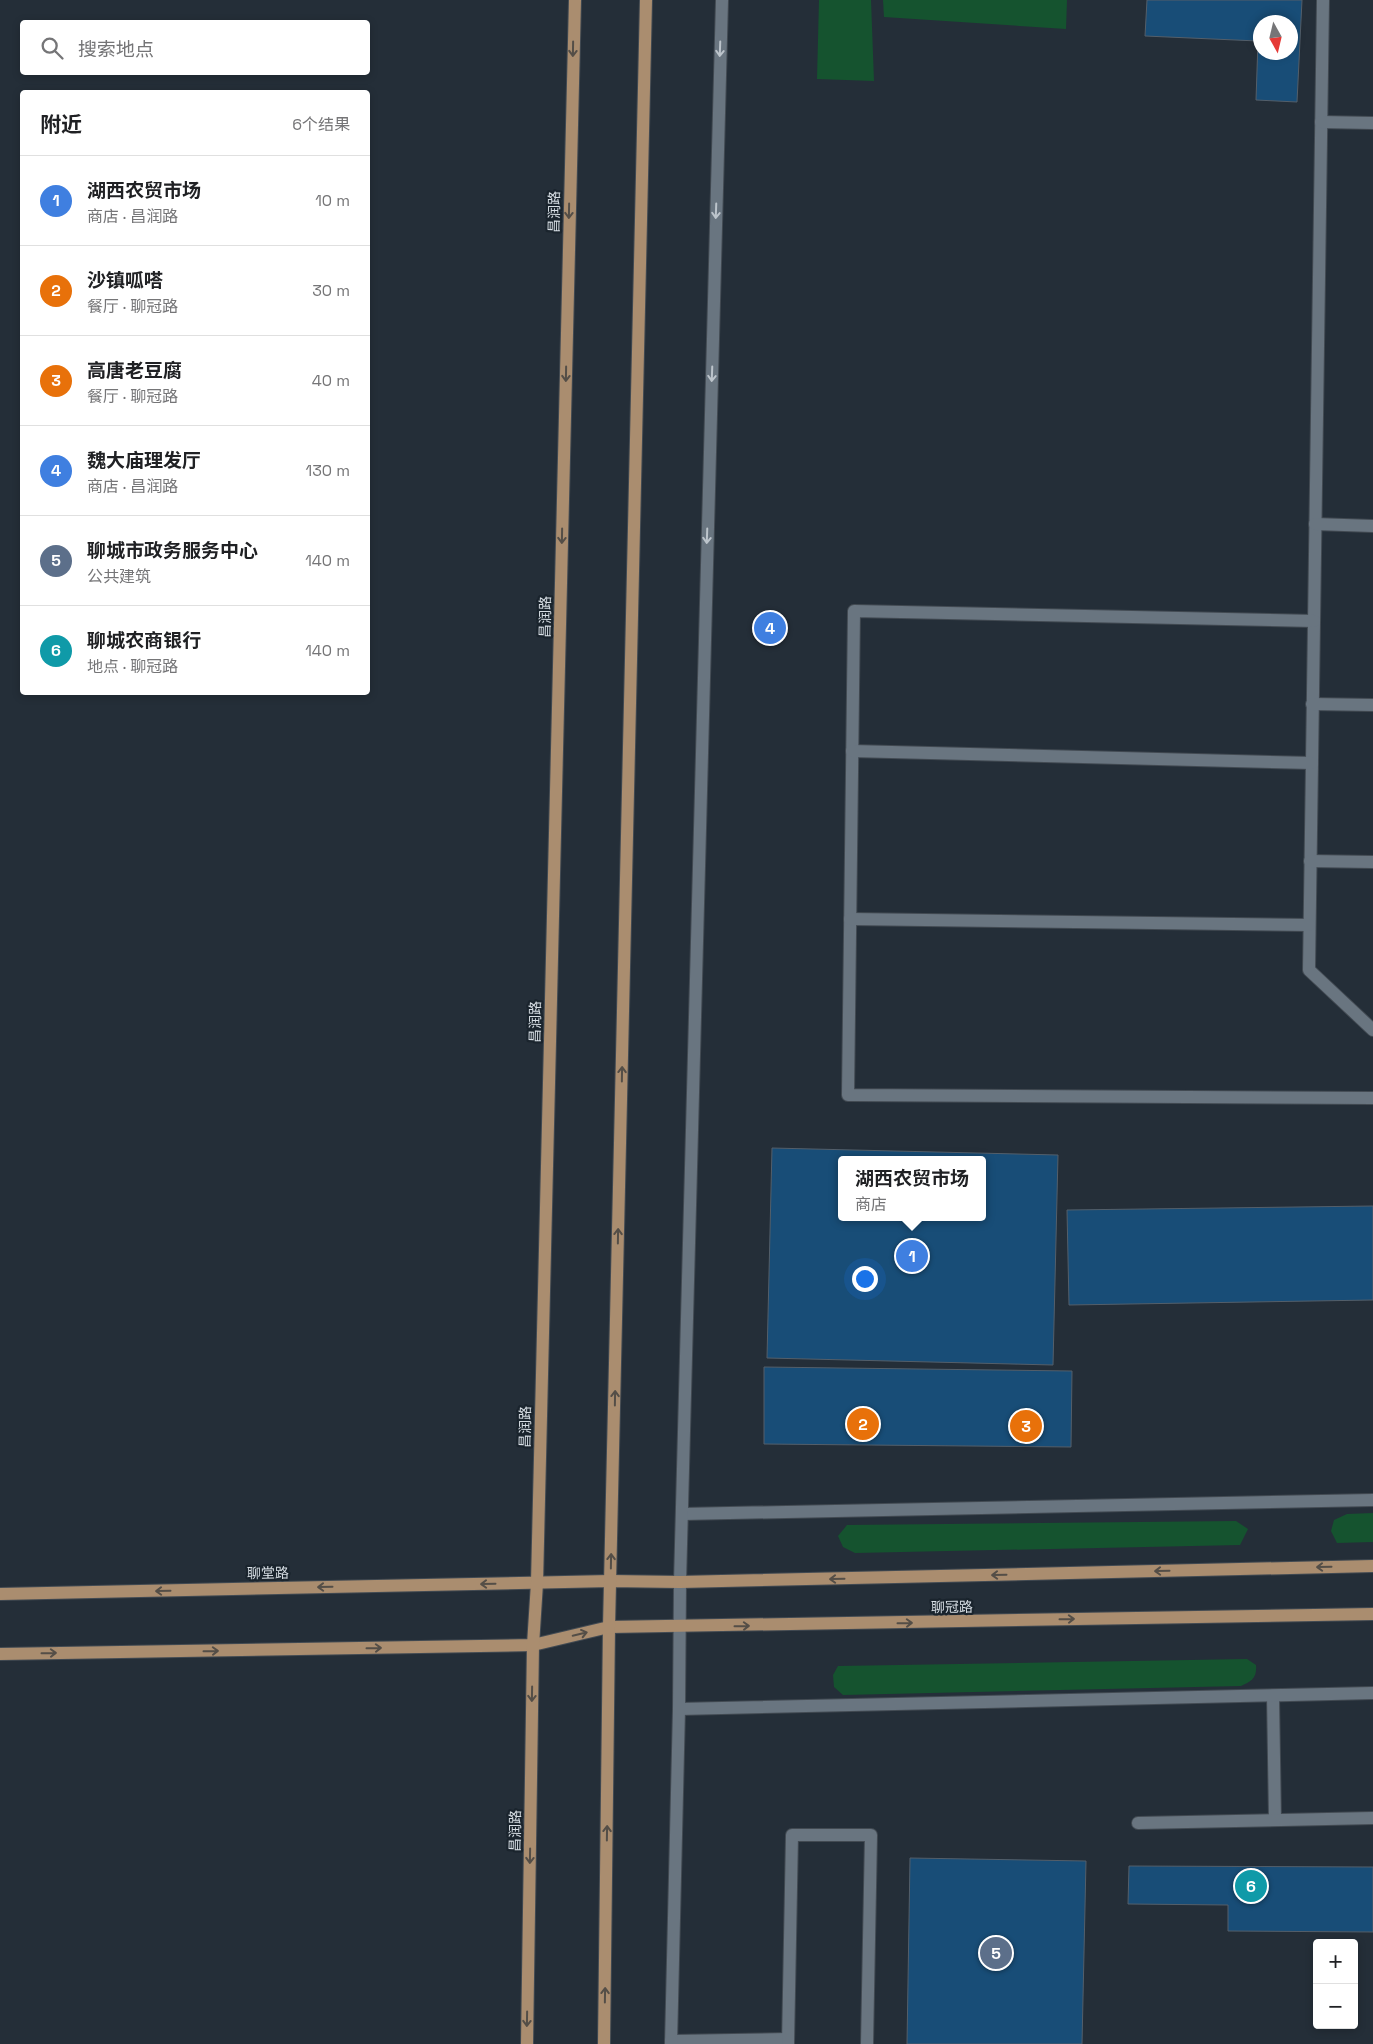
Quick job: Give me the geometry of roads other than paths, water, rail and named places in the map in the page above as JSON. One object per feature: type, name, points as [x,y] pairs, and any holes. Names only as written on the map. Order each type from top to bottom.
[{"type":"main road","name":"昌润路","points":[[527,2044],[533,1645],[574,0]]},
{"type":"main road","points":[[604,2044],[609,1627],[646,0]]},
{"type":"main road","name":"聊堂路","points":[[0,1594],[610,1581],[680,1582],[1373,1566]]},
{"type":"main road","name":"聊冠路","points":[[0,1654],[533,1645],[609,1627],[1373,1614]]},
{"type":"street","points":[[722,0],[680,1582],[671,2042],[788,2042],[792,1835],[871,1835],[868,2044]]},
{"type":"street","points":[[1323,0],[1309,970],[1373,1030]]},
{"type":"street","points":[[1321,122],[1373,123]]},
{"type":"street","points":[[1315,524],[1373,526]]},
{"type":"street","points":[[1314,621],[854,611],[848,1095],[1373,1098]]},
{"type":"street","points":[[1312,704],[1373,705]]},
{"type":"street","points":[[852,751],[1312,763]]},
{"type":"street","points":[[1310,861],[1373,862]]},
{"type":"street","points":[[850,919],[1309,925]]},
{"type":"street","points":[[682,1514],[1373,1500]]},
{"type":"street","points":[[679,1709],[1373,1693]]},
{"type":"street","points":[[1272,1696],[1275,1820]]},
{"type":"street","points":[[1138,1823],[1373,1818]]},
{"type":"place","name":"魏大庙理发厅","points":[[770,628]]},
{"type":"place","name":"湖西农贸市场","points":[[912,1256]]},
{"type":"place","name":"沙镇呱嗒","points":[[863,1424]]},
{"type":"place","name":"高唐老豆腐","points":[[1026,1426]]},
{"type":"place","name":"聊城农商银行","points":[[1251,1886]]},
{"type":"place","name":"聊城市政务服务中心","points":[[996,1953]]}]
